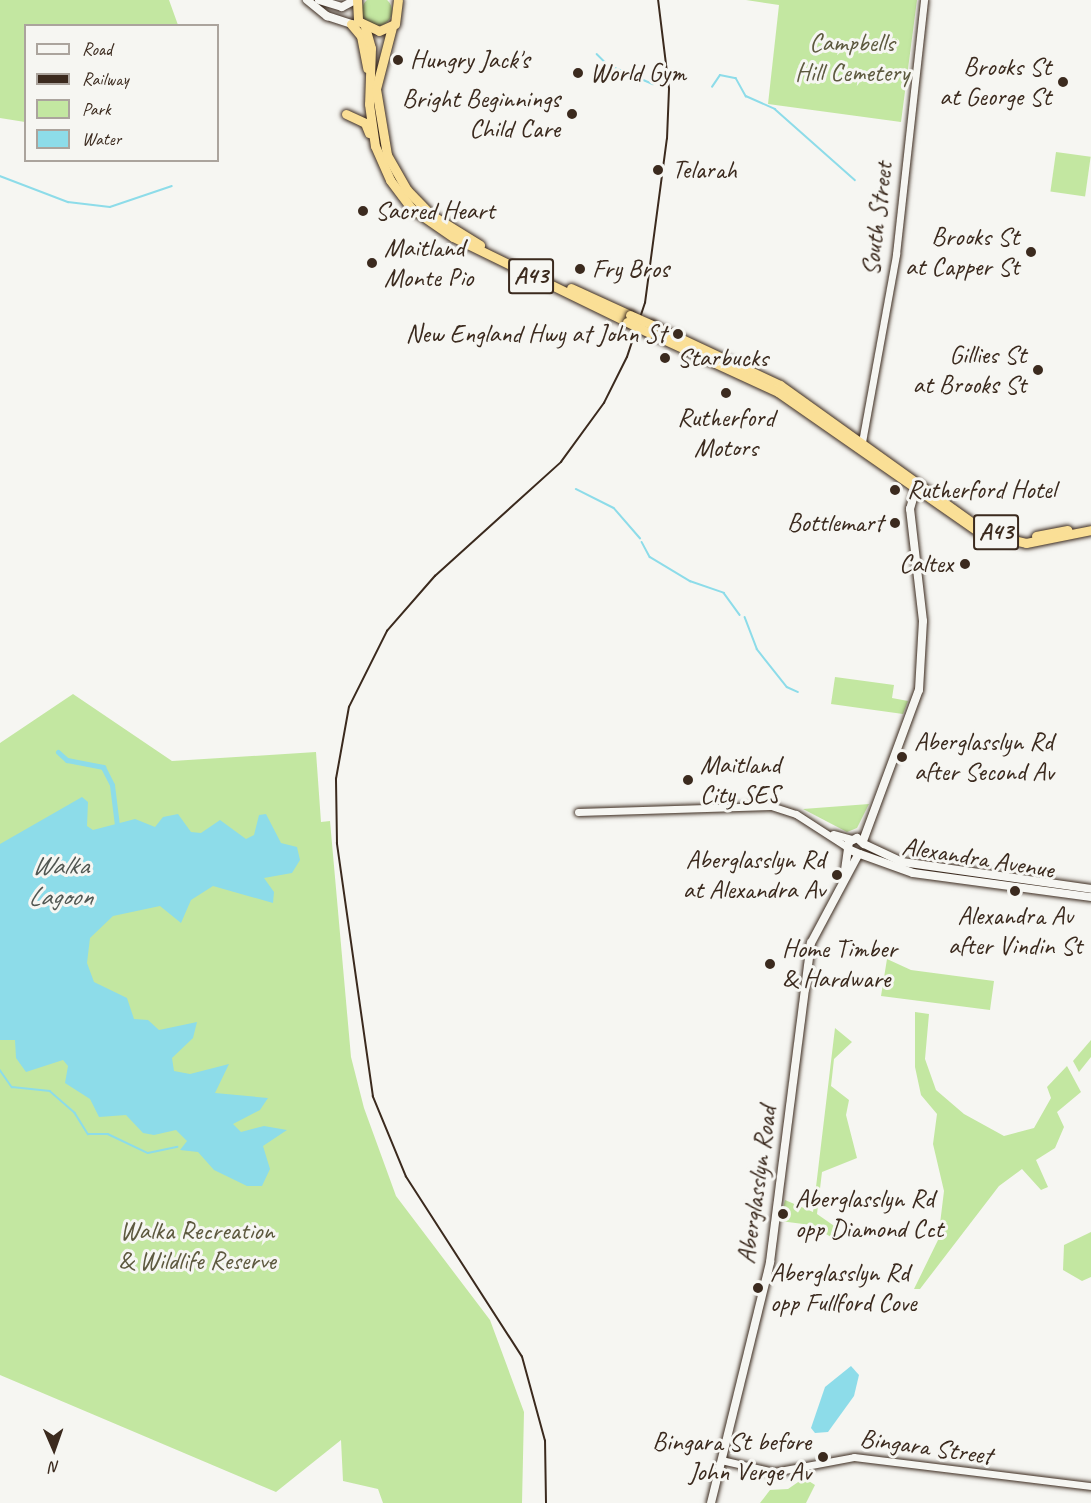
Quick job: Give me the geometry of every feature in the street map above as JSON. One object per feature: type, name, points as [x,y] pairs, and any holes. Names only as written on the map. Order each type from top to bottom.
[{"type":"highway","name":"A43","points":[[356,0],[371,48],[370,91],[375,146],[399,194],[434,226],[629,318]]},
{"type":"highway","name":"A43","points":[[401,2],[377,77],[377,112],[387,155],[412,196],[430,214],[496,254],[778,392],[962,524],[999,539],[1038,542],[1091,530]]},
{"type":"highway","points":[[351,24],[361,36],[370,91]]},
{"type":"highway","points":[[364,27],[379,31],[392,27]]},
{"type":"highway","points":[[346,114],[365,123],[375,146]]},
{"type":"highway","name":"A43","points":[[651,329],[780,386],[862,442],[966,519],[999,533],[1043,535],[1091,524]]},
{"type":"main road","points":[[307,0],[327,16],[364,27]]},
{"type":"main road","points":[[319,0],[334,7],[356,0]]},
{"type":"main road","points":[[848,848],[859,840],[870,819],[921,681],[922,612],[910,509],[918,492],[915,481]]},
{"type":"main road","name":"Aberglasslyn Road","points":[[711,1503],[770,1262],[811,943],[844,874],[859,855],[859,840]]},
{"type":"main road","name":"Alexandra Avenue","points":[[859,840],[902,862],[1091,889]]},
{"type":"main road","name":"Aberglasslyn Road","points":[[844,874],[848,848]]},
{"type":"main road","name":"Alexandra Avenue","points":[[848,848],[859,855],[913,873],[1091,897]]},
{"type":"street","name":"South Street","points":[[862,442],[898,243],[924,0]]},
{"type":"street","points":[[578,812],[771,806],[830,833],[859,840]]},
{"type":"street","points":[[830,833],[848,848]]},
{"type":"street","name":"Bingara Street","points":[[721,1460],[774,1472],[854,1457],[1091,1486]]},
{"type":"green space","points":[[370,-1],[384,-1],[392,11],[390,17],[377,26],[367,21],[362,11]]},
{"type":"green space","points":[[0,0],[169,0],[178,24],[24,24],[24,122],[0,118]]},
{"type":"green space","name":"Campbells Hill Cemetery","points":[[746,0],[917,0],[901,122],[768,104],[779,5]]},
{"type":"green space","points":[[1056,152],[1091,157],[1085,196],[1050,192]]},
{"type":"green space","points":[[835,677],[894,685],[892,698],[908,701],[903,714],[831,704]]},
{"type":"green space","name":"Walka Recreation & Wildlife Reserve","points":[[73,694],[172,761],[316,752],[321,822],[330,821],[351,1057],[364,1108],[396,1196],[490,1320],[524,1412],[522,1503],[383,1503],[378,1489],[343,1481],[341,1440],[276,1492],[0,1375],[0,743]]},
{"type":"green space","points":[[869,804],[857,828],[847,832],[803,809]]},
{"type":"green space","points":[[887,959],[911,970],[994,981],[990,1010],[881,996]]},
{"type":"green space","points":[[915,1012],[929,1014],[925,1059],[936,1090],[964,1114],[1004,1136],[1034,1128],[1051,1098],[1047,1087],[1067,1066],[1081,1092],[1057,1112],[1064,1127],[1055,1148],[1036,1160],[1048,1187],[1041,1190],[1022,1169],[999,1186],[920,1289],[914,1289],[938,1240],[944,1191],[933,1144],[937,1114],[921,1095],[915,1067]]},
{"type":"green space","points":[[835,1028],[852,1042],[834,1059],[831,1086],[849,1100],[846,1115],[857,1158],[822,1172],[817,1214],[840,1230],[831,1237],[811,1225],[780,1221],[785,1200],[813,1212]]},
{"type":"green space","points":[[1091,1040],[1091,1057],[1079,1072],[1073,1061]]},
{"type":"green space","points":[[1091,1232],[1091,1277],[1082,1281],[1063,1270],[1064,1245]]},
{"type":"green space","points":[[804,1478],[815,1485],[806,1503],[760,1503],[770,1490],[788,1489]]},
{"type":"water","name":"Walka Lagoon","points":[[82,797],[88,802],[87,826],[93,830],[135,819],[155,827],[163,817],[178,814],[191,832],[201,833],[220,820],[246,839],[254,835],[259,815],[266,814],[281,843],[297,847],[300,860],[292,873],[264,878],[274,892],[273,903],[213,886],[191,900],[181,923],[160,906],[113,916],[90,938],[87,963],[94,982],[127,998],[134,1019],[148,1020],[159,1030],[197,1022],[193,1038],[172,1058],[174,1071],[190,1074],[229,1064],[215,1093],[268,1098],[260,1110],[233,1124],[241,1132],[264,1126],[287,1130],[263,1146],[270,1169],[262,1186],[247,1186],[214,1170],[198,1152],[180,1150],[187,1141],[176,1130],[154,1135],[143,1133],[126,1115],[99,1117],[90,1099],[65,1083],[68,1066],[63,1060],[26,1072],[16,1058],[15,1040],[0,1040],[0,844]]},
{"type":"water","points":[[851,1366],[859,1375],[854,1396],[828,1432],[815,1433],[811,1428],[825,1387]]},
{"type":"waterway","points":[[597,54],[608,65],[653,84]]},
{"type":"waterway","points":[[712,87],[720,75],[736,78],[746,96],[775,109],[855,180]]},
{"type":"waterway","points":[[0,176],[68,202],[110,207],[172,186]]},
{"type":"waterway","points":[[576,489],[614,508],[640,538]]},
{"type":"waterway","points":[[642,542],[650,557],[690,581],[724,593],[740,615]]},
{"type":"waterway","points":[[745,617],[757,649],[787,687],[798,692]]},
{"type":"waterway","points":[[58,752],[67,760],[103,767],[112,785],[117,825]]},
{"type":"waterway","points":[[0,1070],[12,1087],[50,1091],[75,1113],[88,1134],[108,1134],[148,1153],[177,1147]]},
{"type":"railway","points":[[546,1503],[545,1441],[522,1357],[406,1177],[373,1097],[337,844],[336,779],[349,707],[387,631],[435,576],[561,462],[604,403],[627,357],[645,303],[667,139],[669,89],[658,0]]},
{"type":"place","name":"Hungry Jack's","points":[[398,60]]},
{"type":"place","name":"World Gym","points":[[578,73]]},
{"type":"place","name":"Brooks St at George St","points":[[1063,82]]},
{"type":"place","name":"Bright Beginnings Child Care","points":[[572,114]]},
{"type":"place","name":"Telarah","points":[[658,170]]},
{"type":"place","name":"Sacred Heart","points":[[363,211]]},
{"type":"place","name":"Brooks St at Capper St","points":[[1031,252]]},
{"type":"place","name":"Maitland Monte Pio","points":[[372,263]]},
{"type":"place","name":"Fry Bros","points":[[580,269]]},
{"type":"place","name":"New England Hwy at John St","points":[[678,334]]},
{"type":"place","name":"Starbucks","points":[[665,358]]},
{"type":"place","name":"Gillies St at Brooks St","points":[[1038,370]]},
{"type":"place","name":"Rutherford Motors","points":[[726,393]]},
{"type":"place","name":"Rutherford Hotel","points":[[895,490]]},
{"type":"place","name":"Bottlemart","points":[[895,523]]},
{"type":"place","name":"Caltex","points":[[965,564]]},
{"type":"place","name":"Aberglasslyn Rd after Second Av","points":[[902,757]]},
{"type":"place","name":"Maitland City SES","points":[[688,780]]},
{"type":"place","name":"Aberglasslyn Rd at Alexandra Av","points":[[837,875]]},
{"type":"place","name":"Alexandra Av after Vindin St","points":[[1015,891]]},
{"type":"place","name":"Home Timber & Hardware","points":[[770,964]]},
{"type":"place","name":"Aberglasslyn Rd opp Diamond Cct","points":[[783,1214]]},
{"type":"place","name":"Aberglasslyn Rd opp Fullford Cove","points":[[758,1288]]},
{"type":"place","name":"Bingara St before John Verge Av","points":[[823,1457]]}]
